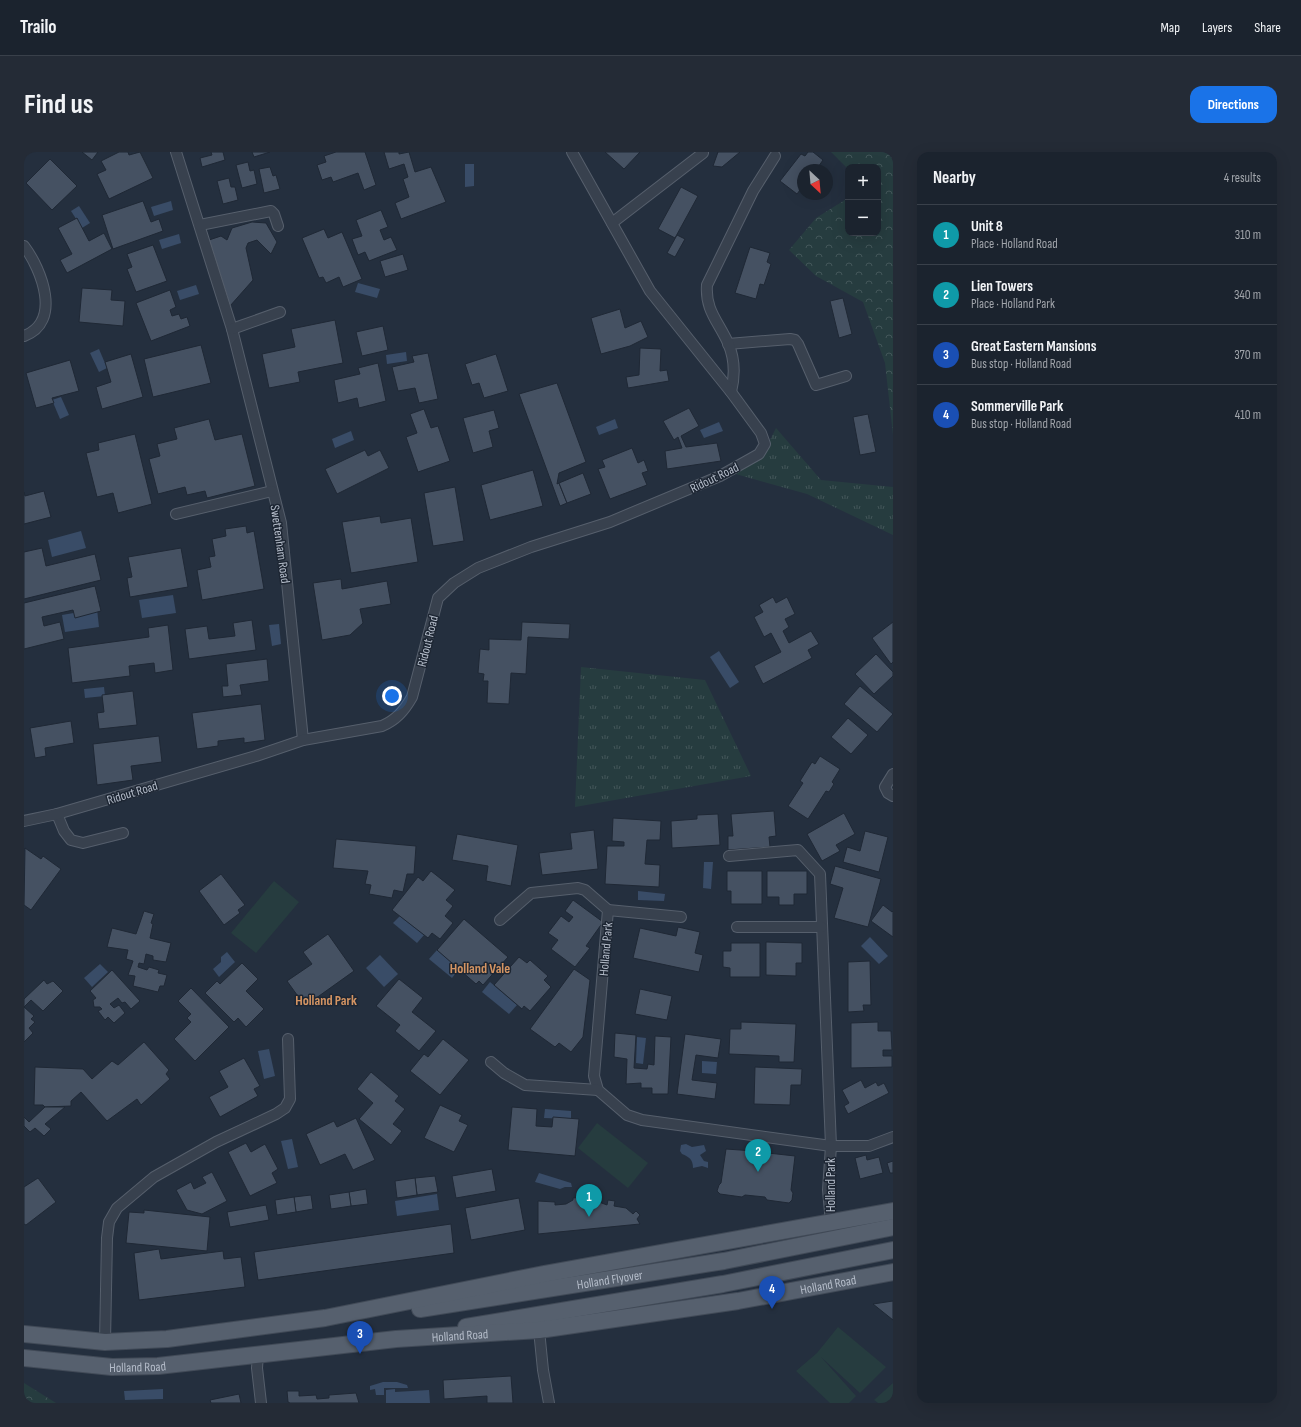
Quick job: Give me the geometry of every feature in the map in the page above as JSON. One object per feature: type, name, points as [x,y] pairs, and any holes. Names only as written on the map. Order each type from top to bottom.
[{"type":"main road","name":"Holland Road","points":[[24,1334],[105,1342],[167,1339],[325,1318],[544,1274],[893,1211]]},
{"type":"main road","name":"Holland Flyover","points":[[325,1318],[410,1311],[547,1290],[724,1261],[893,1227]]},
{"type":"main road","name":"Holland Flyover","points":[[396,1339],[723,1284],[893,1250]]},
{"type":"main road","name":"Holland Road","points":[[24,1358],[112,1367],[158,1366],[396,1339],[539,1330],[738,1301],[893,1272]]},
{"type":"street","name":"Swettenham Road","points":[[176,152],[232,329],[281,523],[303,740]]},
{"type":"street","name":"Ridout Road","points":[[24,821],[58,814],[256,756],[303,740],[382,726],[393,721],[404,710],[412,697],[417,682],[424,646],[438,598],[454,583],[478,568],[531,547],[610,522],[672,497],[720,476],[759,454],[765,444],[761,433],[731,392],[650,291],[572,152]]},
{"type":"street","points":[[612,223],[703,153]]},
{"type":"street","points":[[731,392],[734,379],[734,367],[728,344],[706,299],[707,285],[753,191],[775,156]]},
{"type":"street","points":[[200,226],[271,211],[274,214],[278,226]]},
{"type":"street","points":[[24,246],[34,260],[44,286],[46,308],[41,322],[32,333],[24,336]]},
{"type":"street","points":[[232,329],[280,312]]},
{"type":"street","points":[[728,344],[790,338],[795,340],[798,344],[816,385],[846,376]]},
{"type":"street","points":[[176,514],[272,491]]},
{"type":"street","points":[[893,774],[885,787],[888,793],[893,796]]},
{"type":"street","points":[[58,814],[64,830],[71,840],[83,843],[123,832]]},
{"type":"street","name":"Holland Park","points":[[730,856],[793,849],[802,852],[820,874],[831,1146],[828,1190],[831,1223]]},
{"type":"street","name":"Holland Park","points":[[500,920],[528,894],[578,888],[585,890],[608,910],[594,1076],[598,1090],[627,1115],[634,1118],[831,1146],[869,1146],[893,1137]]},
{"type":"street","points":[[608,910],[681,917]]},
{"type":"street","points":[[738,927],[822,927]]},
{"type":"street","name":"Holland Road","points":[[105,1342],[109,1222],[117,1208],[154,1177],[216,1142],[276,1114],[285,1108],[290,1099],[288,1039]]},
{"type":"street","points":[[491,1062],[504,1073],[520,1083],[530,1086],[598,1090]]},
{"type":"street","points":[[539,1330],[543,1370],[549,1403]]},
{"type":"street","points":[[258,1354],[257,1368],[261,1403]]},
{"type":"green space","points":[[831,152],[893,152],[893,435],[885,363],[863,302],[816,276],[789,250],[816,218],[845,200],[845,236],[881,236],[881,164],[845,164],[845,166]]},
{"type":"green space","points":[[776,428],[821,480],[893,487],[893,535],[807,494],[732,473],[762,456]]},
{"type":"green space","points":[[581,667],[705,680],[751,776],[575,807]]},
{"type":"green space","points":[[274,881],[299,902],[256,953],[231,933]]},
{"type":"green space","points":[[597,1123],[648,1163],[628,1188],[578,1148]]},
{"type":"green space","points":[[838,1327],[886,1367],[860,1393],[821,1357],[856,1396],[849,1403],[830,1403],[796,1371],[817,1353]]},
{"type":"green space","points":[[24,1383],[56,1403],[24,1403]]},
{"type":"green space","points":[[893,1383],[893,1403],[878,1403],[874,1400]]},
{"type":"water","points":[[465,164],[474,164],[474,186],[465,187]]},
{"type":"water","points":[[171,201],[173,210],[154,216],[151,207]]},
{"type":"water","points":[[79,206],[90,223],[82,228],[71,211]]},
{"type":"water","points":[[179,234],[181,243],[162,249],[159,240]]},
{"type":"water","points":[[358,283],[380,289],[377,298],[355,292]]},
{"type":"water","points":[[196,285],[199,294],[180,300],[177,291]]},
{"type":"water","points":[[99,349],[107,368],[99,372],[90,353]]},
{"type":"water","points":[[406,352],[407,361],[387,364],[386,355]]},
{"type":"water","points":[[61,397],[69,415],[60,419],[52,400]]},
{"type":"water","points":[[615,419],[618,428],[599,435],[596,427]]},
{"type":"water","points":[[719,422],[723,431],[704,438],[700,430]]},
{"type":"water","points":[[351,431],[354,440],[335,448],[332,439]]},
{"type":"water","points":[[81,531],[86,548],[52,557],[48,540]]},
{"type":"water","points":[[173,595],[176,613],[142,618],[139,600]]},
{"type":"water","points":[[97,609],[99,627],[65,632],[62,615]]},
{"type":"water","points":[[279,624],[281,644],[272,646],[269,625]]},
{"type":"water","points":[[719,651],[739,682],[730,688],[710,657]]},
{"type":"water","points":[[104,687],[105,696],[85,698],[84,689]]},
{"type":"water","points":[[704,862],[713,862],[711,889],[703,888]]},
{"type":"water","points":[[638,891],[665,894],[664,901],[638,900]]},
{"type":"water","points":[[400,916],[424,935],[417,943],[393,923]]},
{"type":"water","points":[[870,937],[888,956],[879,964],[861,946]]},
{"type":"water","points":[[437,950],[459,969],[452,978],[429,959]]},
{"type":"water","points":[[227,952],[235,962],[219,977],[213,969],[221,962],[221,957]]},
{"type":"water","points":[[380,955],[398,974],[384,987],[366,968]]},
{"type":"water","points":[[100,964],[108,972],[92,987],[84,978]]},
{"type":"water","points":[[490,982],[517,1005],[509,1014],[482,992]]},
{"type":"water","points":[[637,1037],[646,1038],[643,1064],[636,1063]]},
{"type":"water","points":[[269,1049],[275,1076],[264,1079],[258,1051]]},
{"type":"water","points":[[702,1061],[717,1062],[716,1074],[702,1073]]},
{"type":"water","points":[[545,1109],[571,1111],[571,1119],[544,1118]]},
{"type":"water","points":[[292,1139],[298,1167],[288,1169],[281,1141]]},
{"type":"water","points":[[686,1144],[692,1147],[704,1145],[706,1151],[700,1155],[704,1161],[708,1162],[708,1168],[702,1166],[693,1168],[690,1159],[680,1151],[681,1145]]},
{"type":"water","points":[[539,1173],[571,1183],[572,1187],[560,1189],[535,1182]]},
{"type":"water","points":[[437,1194],[439,1210],[397,1216],[395,1201]]},
{"type":"water","points":[[383,1382],[397,1382],[407,1385],[408,1388],[384,1388],[384,1395],[376,1395],[375,1389],[370,1390],[370,1386]]},
{"type":"water","points":[[163,1389],[163,1399],[125,1400],[124,1391]]},
{"type":"water","points":[[395,1389],[395,1392],[429,1390],[430,1403],[386,1403],[386,1390]]},
{"type":"building","points":[[82,152],[98,152],[92,160]]},
{"type":"building","points":[[119,152],[128,152],[129,155],[140,152],[153,178],[109,199],[97,174],[106,170],[101,161]]},
{"type":"building","points":[[211,152],[223,152],[225,160],[202,167],[200,158],[212,155]]},
{"type":"building","points":[[252,152],[270,152],[254,157]]},
{"type":"building","points":[[336,152],[365,152],[376,185],[364,190],[358,173],[333,182],[331,177],[322,180],[317,165],[326,162],[324,156]]},
{"type":"building","points":[[384,152],[399,152],[399,154],[409,152],[415,172],[431,167],[446,202],[401,219],[395,203],[409,197],[403,179],[408,177],[404,164],[389,169]]},
{"type":"building","points":[[605,152],[640,152],[624,169]]},
{"type":"building","points":[[718,152],[740,152],[722,167],[713,166]]},
{"type":"building","points":[[808,152],[813,152],[823,160],[820,164],[797,164],[797,194],[780,181],[801,154],[805,156]]},
{"type":"building","points":[[50,159],[77,186],[52,210],[26,183]]},
{"type":"building","points":[[248,162],[250,171],[254,170],[257,184],[242,188],[236,165]]},
{"type":"building","points":[[270,167],[273,176],[276,175],[280,189],[264,193],[259,169]]},
{"type":"building","points":[[229,178],[231,187],[235,187],[238,200],[223,204],[217,181]]},
{"type":"building","points":[[681,187],[698,196],[675,238],[658,229]]},
{"type":"building","points":[[143,201],[151,222],[159,219],[163,231],[113,249],[102,215]]},
{"type":"building","points":[[381,210],[388,227],[380,230],[384,240],[391,237],[397,250],[369,261],[365,252],[358,255],[352,239],[362,236],[356,220]]},
{"type":"building","points":[[77,218],[89,241],[104,233],[112,249],[67,273],[60,260],[72,254],[58,228]]},
{"type":"building","points":[[252,222],[266,223],[277,242],[271,254],[257,240],[248,243],[246,248],[253,280],[230,306],[209,240],[221,236],[227,240],[232,228]]},
{"type":"building","points":[[324,229],[328,238],[342,232],[362,279],[343,287],[339,277],[326,283],[323,277],[319,278],[302,238]]},
{"type":"building","points":[[677,235],[685,239],[675,257],[667,253]]},
{"type":"building","points":[[153,245],[167,281],[136,292],[127,269],[132,267],[127,254]]},
{"type":"building","points":[[750,247],[770,253],[767,262],[771,264],[764,285],[760,284],[756,299],[735,293]]},
{"type":"building","points":[[403,254],[408,270],[385,277],[380,261]]},
{"type":"building","points":[[82,288],[112,290],[111,300],[125,301],[123,326],[79,322]]},
{"type":"building","points":[[170,290],[176,307],[170,310],[172,316],[179,314],[181,319],[187,317],[190,326],[151,341],[136,303]]},
{"type":"building","points":[[843,298],[852,334],[839,338],[830,301]]},
{"type":"building","points":[[620,309],[625,328],[641,321],[648,337],[630,346],[601,354],[591,318]]},
{"type":"building","points":[[335,320],[343,363],[298,372],[300,382],[269,388],[262,354],[295,347],[291,329]]},
{"type":"building","points":[[383,326],[388,350],[362,356],[356,332]]},
{"type":"building","points":[[201,345],[211,383],[153,397],[144,359]]},
{"type":"building","points":[[640,348],[661,349],[660,371],[667,370],[669,381],[628,388],[626,377],[639,375]]},
{"type":"building","points":[[428,353],[438,399],[419,403],[415,388],[398,391],[392,367],[414,362],[412,356]]},
{"type":"building","points":[[131,354],[143,397],[102,409],[96,387],[111,382],[105,362]]},
{"type":"building","points":[[496,354],[508,391],[484,398],[479,383],[472,385],[465,364]]},
{"type":"building","points":[[70,360],[79,391],[52,398],[54,403],[36,408],[26,373]]},
{"type":"building","points":[[378,363],[386,401],[359,408],[357,398],[338,403],[334,380],[360,374],[358,368]]},
{"type":"building","points":[[557,383],[586,462],[559,473],[557,484],[559,483],[567,503],[560,506],[519,394]]},
{"type":"building","points":[[689,408],[699,426],[681,436],[686,447],[717,443],[721,461],[667,469],[665,451],[682,448],[678,437],[674,440],[663,421]]},
{"type":"building","points":[[424,409],[431,428],[438,426],[450,461],[418,472],[406,437],[417,433],[410,414]]},
{"type":"building","points":[[494,410],[499,428],[489,431],[493,447],[473,453],[463,418]]},
{"type":"building","points":[[868,414],[876,452],[860,455],[853,417]]},
{"type":"building","points":[[209,419],[215,440],[242,434],[255,486],[207,498],[205,491],[187,495],[185,487],[158,494],[149,459],[160,456],[157,444],[177,439],[174,428]]},
{"type":"building","points":[[135,434],[152,504],[118,513],[113,493],[97,497],[86,453],[99,450],[98,443]]},
{"type":"building","points":[[632,448],[638,463],[644,460],[648,471],[642,473],[647,485],[610,499],[598,469],[605,467],[602,460]]},
{"type":"building","points":[[365,450],[368,456],[380,450],[389,468],[337,494],[325,469]]},
{"type":"building","points":[[533,470],[543,506],[490,520],[481,485]]},
{"type":"building","points":[[583,473],[591,494],[567,503],[559,483]]},
{"type":"building","points":[[455,487],[464,541],[433,546],[424,493]]},
{"type":"building","points":[[44,491],[51,517],[24,524],[24,492],[25,496]]},
{"type":"building","points":[[380,516],[381,523],[411,518],[418,562],[351,573],[342,522]]},
{"type":"building","points":[[246,526],[247,533],[254,531],[264,589],[202,600],[197,570],[211,567],[209,557],[215,556],[212,539],[226,536],[225,529]]},
{"type":"building","points":[[42,548],[46,566],[95,554],[101,580],[24,599],[24,552]]},
{"type":"building","points":[[181,548],[188,587],[130,597],[127,578],[132,577],[128,557]]},
{"type":"building","points":[[341,579],[342,589],[387,581],[391,604],[360,609],[363,623],[350,635],[322,640],[313,583]]},
{"type":"building","points":[[95,586],[101,611],[75,618],[73,610],[42,617],[44,626],[60,622],[64,639],[24,649],[24,603]]},
{"type":"building","points":[[773,597],[776,603],[787,597],[795,614],[785,619],[789,627],[783,631],[789,643],[811,631],[819,644],[808,650],[812,658],[763,684],[754,666],[781,652],[771,633],[764,637],[754,617],[763,612],[759,605]]},
{"type":"building","points":[[252,620],[256,650],[189,659],[185,629],[207,626],[209,639],[235,636],[233,623]]},
{"type":"building","points":[[522,622],[570,624],[569,639],[528,637],[526,674],[511,673],[509,704],[487,703],[488,681],[483,681],[484,674],[478,673],[480,649],[489,650],[489,639],[521,640]]},
{"type":"building","points":[[893,622],[893,662],[891,664],[872,638]]},
{"type":"building","points":[[168,625],[173,670],[155,673],[154,663],[129,666],[130,676],[72,683],[68,648],[149,637],[148,628]]},
{"type":"building","points":[[876,654],[893,672],[893,676],[874,694],[855,674]]},
{"type":"building","points":[[267,659],[269,681],[240,685],[242,695],[223,697],[222,686],[228,686],[226,664]]},
{"type":"building","points":[[860,686],[893,714],[877,732],[844,704]]},
{"type":"building","points":[[133,691],[137,725],[99,729],[97,713],[104,712],[102,695]]},
{"type":"building","points":[[261,704],[265,740],[244,743],[244,738],[218,741],[218,746],[197,749],[192,713]]},
{"type":"building","points":[[848,718],[868,735],[851,754],[831,737]]},
{"type":"building","points":[[71,721],[74,743],[45,748],[46,756],[35,758],[30,728]]},
{"type":"building","points":[[159,736],[162,762],[131,766],[133,780],[97,785],[93,744]]},
{"type":"building","points":[[820,756],[840,769],[832,782],[834,784],[829,792],[826,791],[808,819],[788,806],[803,783],[800,781],[812,762],[815,764]]},
{"type":"building","points":[[774,811],[776,836],[769,837],[770,847],[728,850],[728,836],[733,836],[731,814]]},
{"type":"building","points":[[844,813],[855,834],[836,845],[840,851],[822,861],[807,834]]},
{"type":"building","points":[[718,814],[720,845],[672,848],[671,821],[697,819],[697,815]]},
{"type":"building","points":[[613,818],[661,821],[660,840],[647,840],[645,864],[660,865],[659,887],[605,884],[607,846],[624,846],[624,842],[612,841]]},
{"type":"building","points":[[594,830],[598,869],[542,875],[539,853],[572,849],[570,833]]},
{"type":"building","points":[[865,831],[888,837],[879,872],[843,862],[847,847],[860,851]]},
{"type":"building","points":[[457,834],[518,845],[511,886],[486,881],[488,866],[452,860]]},
{"type":"building","points":[[336,839],[416,846],[414,874],[407,874],[403,892],[394,890],[392,898],[369,894],[371,885],[365,884],[368,871],[333,868]]},
{"type":"building","points":[[25,848],[41,859],[43,856],[61,869],[31,910],[24,905]]},
{"type":"building","points":[[835,866],[881,879],[868,927],[834,918],[843,888],[830,884]]},
{"type":"building","points":[[431,871],[455,890],[446,900],[453,906],[445,916],[453,923],[440,939],[432,933],[428,938],[392,910],[418,877],[423,881]]},
{"type":"building","points":[[727,871],[762,871],[762,904],[731,904],[731,891],[727,891]]},
{"type":"building","points":[[767,871],[807,871],[807,894],[794,894],[794,905],[779,905],[779,897],[767,897]]},
{"type":"building","points":[[221,874],[245,905],[238,910],[240,913],[224,925],[199,891]]},
{"type":"building","points":[[573,900],[603,922],[586,946],[590,948],[575,967],[551,949],[558,940],[548,933],[561,916],[569,922],[573,917],[565,911]]},
{"type":"building","points":[[883,905],[892,912],[893,911],[893,937],[871,921]]},
{"type":"building","points":[[144,911],[154,914],[151,923],[153,924],[150,938],[171,943],[166,962],[153,960],[153,956],[146,954],[144,964],[139,963],[138,967],[147,970],[149,967],[159,970],[158,973],[167,975],[164,986],[160,986],[158,992],[133,986],[135,976],[128,975],[133,961],[126,959],[128,950],[107,947],[112,928],[136,934]]},
{"type":"building","points":[[464,919],[508,957],[483,985],[479,981],[476,984],[437,950]]},
{"type":"building","points":[[678,927],[700,932],[695,953],[703,955],[699,972],[633,958],[640,928],[676,936]]},
{"type":"building","points":[[328,934],[354,971],[305,1006],[287,981],[312,964],[303,952]]},
{"type":"building","points":[[766,942],[802,943],[802,963],[796,963],[796,976],[766,975]]},
{"type":"building","points":[[731,943],[760,943],[760,977],[730,977],[730,968],[723,967],[723,951],[731,951]]},
{"type":"building","points":[[519,957],[527,963],[530,960],[548,976],[544,980],[551,987],[530,1011],[524,1006],[522,1009],[494,985]]},
{"type":"building","points":[[870,961],[871,1005],[863,1005],[864,1011],[848,1012],[848,962]]},
{"type":"building","points":[[242,963],[258,979],[246,991],[264,1009],[246,1027],[238,1018],[234,1022],[205,993],[217,981],[220,984]]},
{"type":"building","points":[[574,969],[590,980],[583,1037],[571,1052],[559,1043],[555,1047],[530,1029]]},
{"type":"building","points":[[112,970],[140,1001],[131,1009],[125,1002],[122,1003],[118,998],[110,1004],[114,1008],[119,1005],[125,1013],[114,1023],[108,1017],[105,1020],[98,1011],[102,1009],[100,1007],[94,1007],[93,1000],[96,998],[90,991]]},
{"type":"building","points":[[399,979],[423,998],[412,1012],[436,1031],[419,1051],[395,1031],[400,1025],[376,1006]]},
{"type":"building","points":[[44,980],[47,984],[53,981],[63,991],[43,1011],[31,1000],[24,1007],[24,999]]},
{"type":"building","points":[[191,988],[229,1027],[195,1061],[174,1039],[191,1022],[187,1018],[191,1014],[178,1001]]},
{"type":"building","points":[[640,989],[672,996],[667,1020],[635,1014]]},
{"type":"building","points":[[24,1007],[34,1016],[31,1019],[35,1022],[29,1028],[33,1033],[24,1042]]},
{"type":"building","points":[[741,1022],[796,1024],[794,1062],[779,1062],[779,1056],[729,1054],[730,1029],[741,1029]]},
{"type":"building","points":[[878,1022],[878,1031],[891,1031],[892,1050],[883,1050],[883,1056],[892,1056],[892,1067],[851,1068],[851,1023]]},
{"type":"building","points":[[615,1033],[636,1035],[634,1068],[647,1069],[648,1064],[654,1065],[655,1036],[671,1037],[668,1094],[652,1094],[652,1088],[641,1088],[641,1083],[626,1084],[627,1059],[614,1057]]},
{"type":"building","points":[[685,1034],[721,1039],[718,1058],[696,1055],[692,1080],[717,1083],[715,1099],[677,1094]]},
{"type":"building","points":[[443,1039],[469,1060],[440,1095],[410,1071],[424,1054],[428,1057]]},
{"type":"building","points":[[144,1042],[169,1070],[166,1074],[170,1079],[141,1105],[137,1099],[107,1121],[81,1092],[71,1101],[71,1106],[45,1107],[43,1105],[34,1105],[35,1067],[83,1069],[92,1079],[112,1061],[118,1065]]},
{"type":"building","points":[[244,1058],[260,1086],[254,1089],[258,1096],[220,1117],[209,1097],[228,1087],[219,1071]]},
{"type":"building","points":[[755,1067],[802,1069],[801,1085],[791,1085],[790,1105],[754,1104]]},
{"type":"building","points":[[371,1072],[399,1096],[395,1101],[405,1109],[393,1124],[402,1131],[391,1145],[359,1119],[373,1103],[357,1089]]},
{"type":"building","points":[[861,1080],[865,1088],[876,1082],[878,1086],[884,1083],[889,1093],[848,1114],[844,1106],[849,1103],[842,1090]]},
{"type":"building","points":[[440,1105],[462,1115],[459,1121],[468,1125],[454,1152],[424,1138]]},
{"type":"building","points":[[45,1107],[65,1107],[45,1124],[51,1129],[44,1136],[35,1128],[30,1132],[24,1126],[24,1117],[29,1122]]},
{"type":"building","points":[[512,1107],[537,1109],[536,1126],[552,1127],[553,1117],[579,1119],[575,1156],[508,1150]]},
{"type":"building","points":[[356,1118],[375,1160],[353,1170],[345,1154],[320,1165],[306,1134],[334,1121],[337,1127]]},
{"type":"building","points":[[246,1143],[251,1152],[265,1144],[278,1169],[272,1173],[277,1183],[250,1196],[228,1152]]},
{"type":"building","points":[[726,1149],[754,1151],[752,1160],[766,1161],[768,1153],[795,1156],[791,1190],[793,1193],[792,1200],[789,1203],[767,1200],[765,1197],[745,1195],[742,1197],[720,1194],[717,1191],[721,1183]]},
{"type":"building","points":[[866,1155],[867,1160],[879,1157],[883,1173],[860,1179],[855,1158]]},
{"type":"building","points":[[893,1161],[893,1173],[890,1173],[887,1163]]},
{"type":"building","points":[[492,1169],[496,1191],[456,1198],[452,1176]]},
{"type":"building","points":[[212,1172],[227,1201],[202,1214],[187,1210],[176,1190],[191,1182],[194,1189],[206,1183],[202,1177]]},
{"type":"building","points":[[435,1176],[438,1192],[417,1195],[415,1178]]},
{"type":"building","points":[[38,1178],[56,1202],[26,1225],[24,1224],[24,1187]]},
{"type":"building","points":[[415,1178],[417,1195],[397,1198],[395,1181]]},
{"type":"building","points":[[366,1189],[368,1204],[351,1206],[349,1192]]},
{"type":"building","points":[[349,1192],[351,1206],[331,1209],[329,1195]]},
{"type":"building","points":[[311,1195],[313,1209],[296,1212],[294,1197]]},
{"type":"building","points":[[294,1197],[296,1212],[277,1215],[275,1200]]},
{"type":"building","points":[[583,1197],[583,1199],[591,1202],[591,1199],[600,1198],[599,1202],[607,1205],[608,1200],[615,1201],[614,1206],[626,1208],[633,1214],[636,1211],[640,1215],[637,1219],[640,1224],[538,1234],[538,1201],[555,1202],[555,1205],[566,1204],[573,1200],[573,1198]]},
{"type":"building","points":[[519,1198],[525,1230],[471,1240],[465,1208]]},
{"type":"building","points":[[266,1205],[269,1220],[230,1227],[227,1212]]},
{"type":"building","points":[[144,1210],[210,1217],[207,1251],[126,1243],[129,1212],[144,1213]]},
{"type":"building","points":[[451,1224],[454,1253],[258,1280],[254,1252]]},
{"type":"building","points":[[159,1249],[161,1259],[223,1251],[224,1259],[241,1257],[245,1287],[139,1300],[134,1253]]},
{"type":"building","points":[[893,1301],[893,1320],[873,1304]]},
{"type":"building","points":[[511,1376],[513,1403],[487,1403],[487,1396],[444,1399],[443,1380]]},
{"type":"building","points":[[287,1391],[299,1391],[299,1396],[316,1395],[317,1399],[329,1398],[329,1395],[356,1393],[359,1403],[290,1403],[288,1402]]},
{"type":"building","points":[[239,1394],[241,1403],[211,1403],[210,1400]]},
{"type":"place","name":"Lien Towers","points":[[758,1172]]},
{"type":"place","name":"Unit 8","points":[[589,1217]]},
{"type":"place","name":"Sommerville Park","points":[[772,1309]]},
{"type":"place","name":"Great Eastern Mansions","points":[[360,1354]]},
{"type":"district","name":"Holland Vale","points":[[480,968]]},
{"type":"district","name":"Holland Park","points":[[326,1000]]}]
